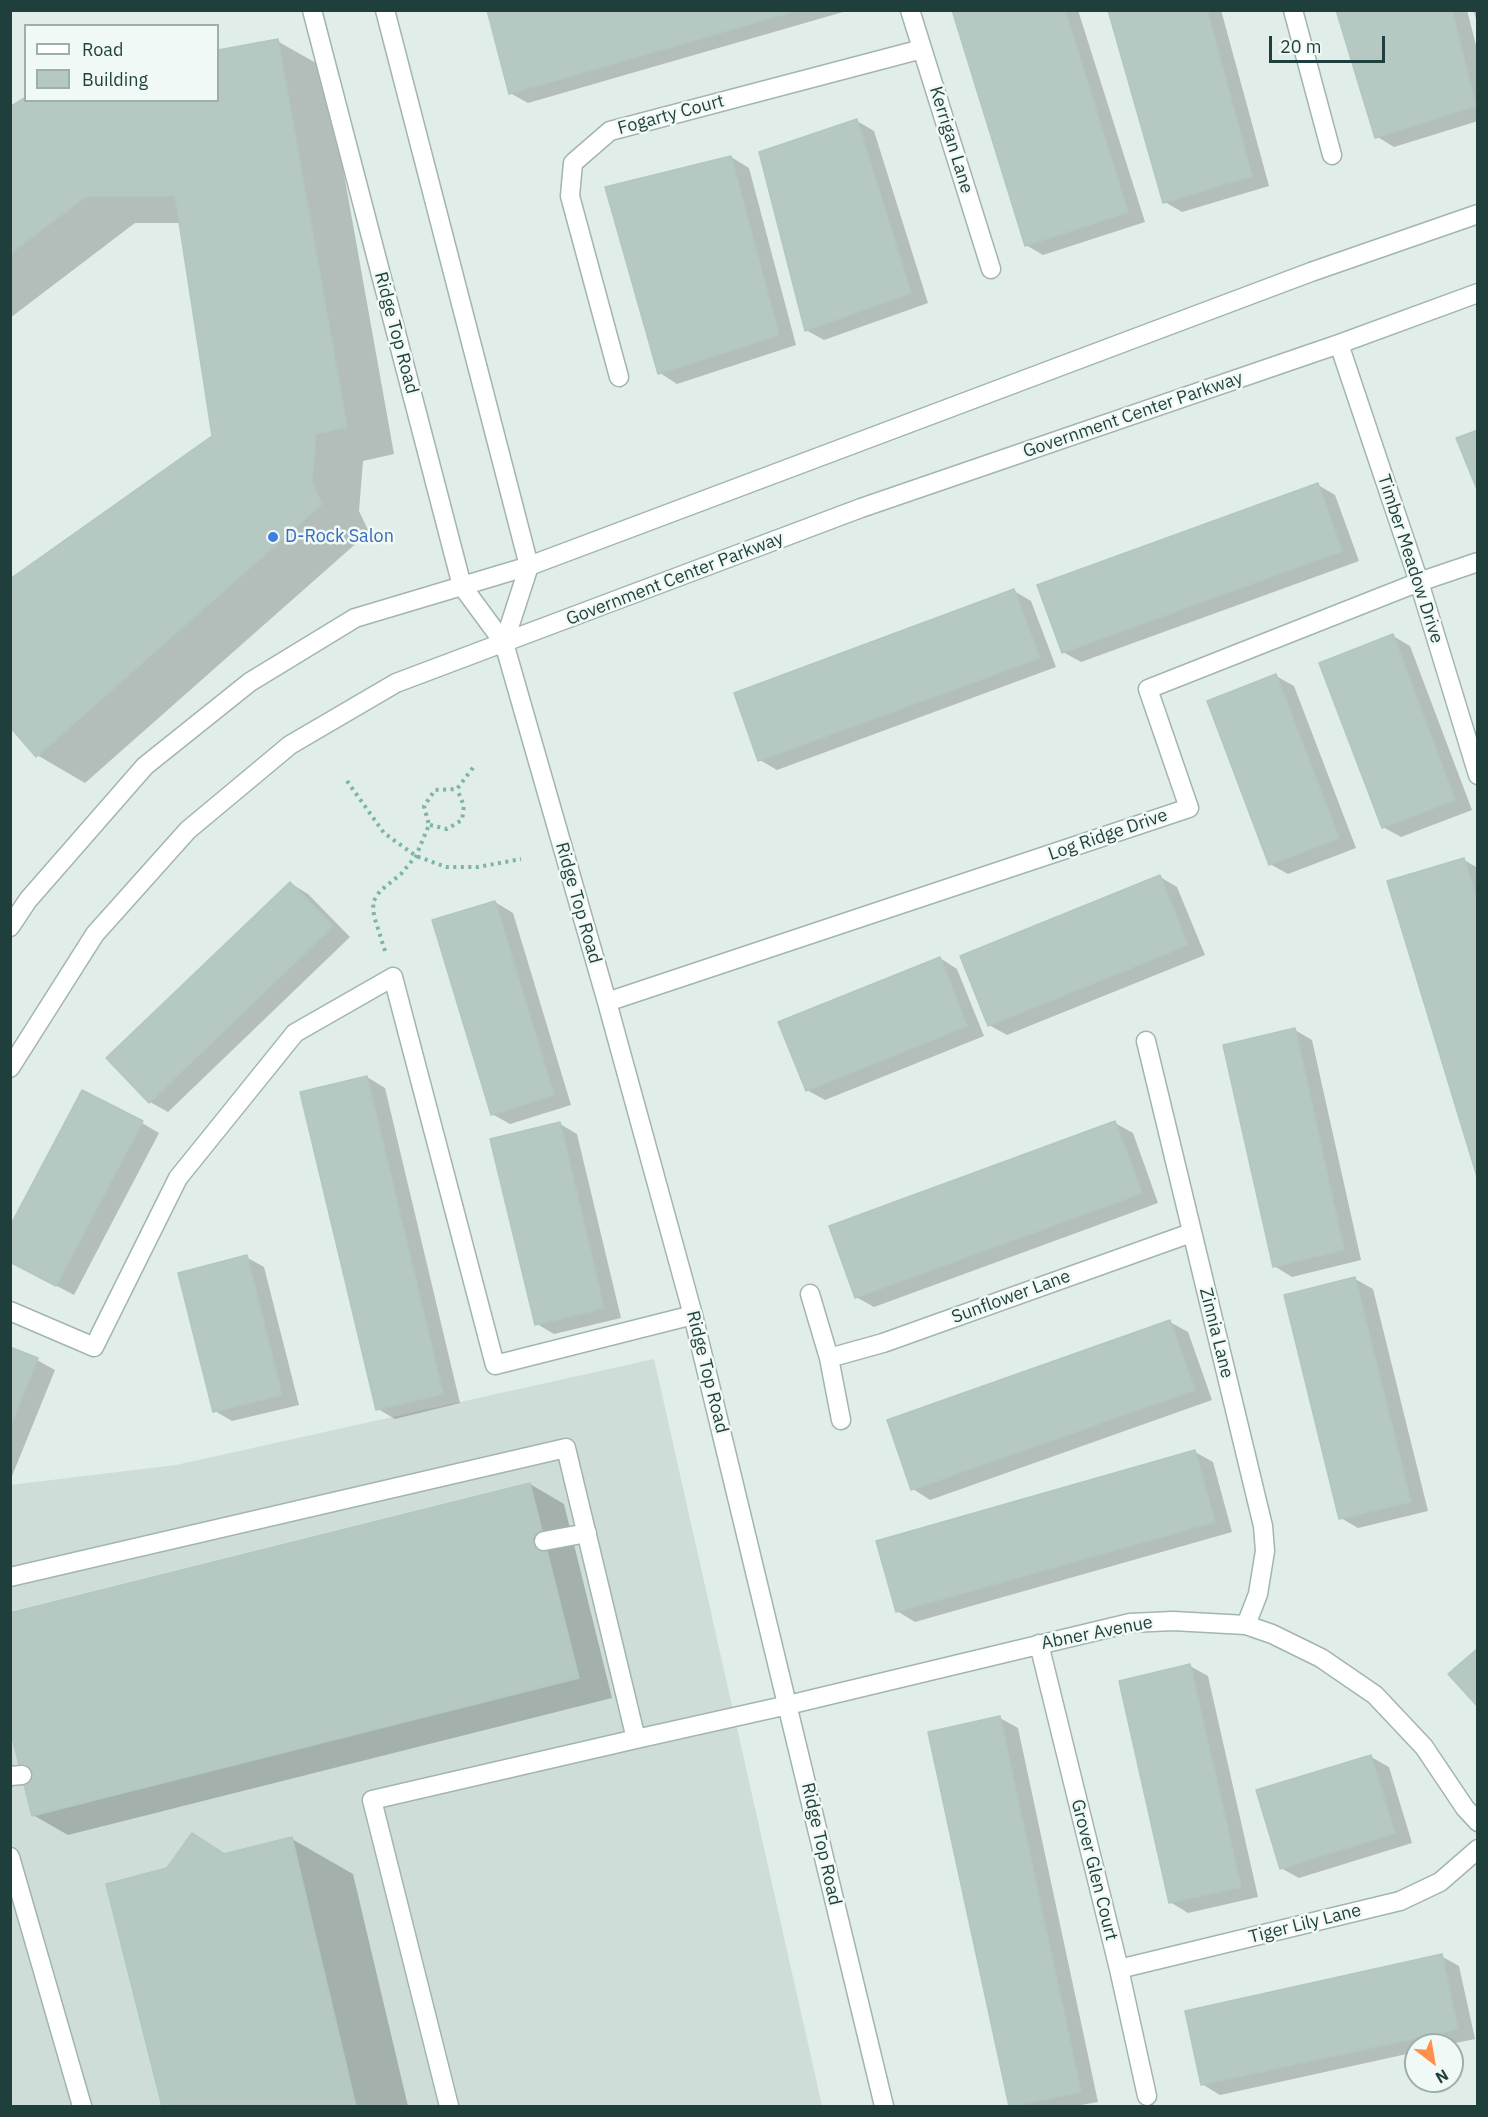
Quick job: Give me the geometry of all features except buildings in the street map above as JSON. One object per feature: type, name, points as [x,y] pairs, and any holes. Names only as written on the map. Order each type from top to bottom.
[{"type":"street","name":"Ridge Top Road","points":[[312,10],[462,586],[504,643],[607,1002],[693,1315],[884,2106]]},
{"type":"street","points":[[385,10],[529,566],[504,643]]},
{"type":"street","name":"Kerrigan Lane","points":[[910,10],[991,269]]},
{"type":"street","points":[[1293,10],[1332,155]]},
{"type":"street","name":"Fogarty Court","points":[[619,376],[570,196],[573,163],[610,131],[922,49]]},
{"type":"street","points":[[10,927],[28,900],[145,766],[250,682],[355,618],[529,566],[1300,276],[1478,214]]},
{"type":"street","name":"Government Center Parkway","points":[[10,1068],[95,934],[188,830],[290,745],[396,683],[861,508],[1339,344],[1478,293]]},
{"type":"street","name":"Timber Meadow Drive","points":[[1339,344],[1419,582],[1478,775]]},
{"type":"street","name":"Log Ridge Drive","points":[[607,1002],[1189,808],[1148,689],[1419,582],[1478,562]]},
{"type":"street","points":[[10,1311],[94,1347],[178,1178],[295,1033],[393,977],[495,1365],[693,1315]]},
{"type":"street","name":"Zinnia Lane","points":[[1146,1041],[1263,1526],[1265,1551],[1258,1594],[1246,1625]]},
{"type":"street","name":"Sunflower Lane","points":[[829,1358],[883,1343],[1191,1233]]},
{"type":"street","points":[[810,1294],[829,1358],[841,1420]]},
{"type":"street","points":[[10,1576],[566,1448],[636,1738]]},
{"type":"street","points":[[544,1541],[587,1533]]},
{"type":"street","name":"Abner Avenue","points":[[449,2106],[372,1800],[788,1705],[1130,1623],[1173,1621],[1246,1625],[1272,1634],[1321,1658],[1375,1695],[1424,1747],[1465,1808],[1478,1822]]},
{"type":"street","name":"Grover Glen Court","points":[[1039,1644],[1119,1969],[1147,2096]]},
{"type":"street","name":"Tiger Lily Lane","points":[[1119,1969],[1400,1901],[1440,1882],[1478,1849]]},
{"type":"street","points":[[10,1857],[82,2106]]},
{"type":"path","points":[[393,977],[374,916],[373,902],[380,891],[401,874],[416,856],[429,825],[424,806],[435,790],[456,789],[476,765]]},
{"type":"path","points":[[347,781],[384,833],[416,856],[446,867],[478,867],[521,859]]},
{"type":"path","points":[[429,825],[447,829],[462,820],[464,806],[456,789]]},
{"type":"shaded area","points":[[654,1359],[822,2106],[11,2106],[10,1485],[176,1465]]},
{"type":"place","name":"D-Rock Salon","points":[[273,537]]}]
